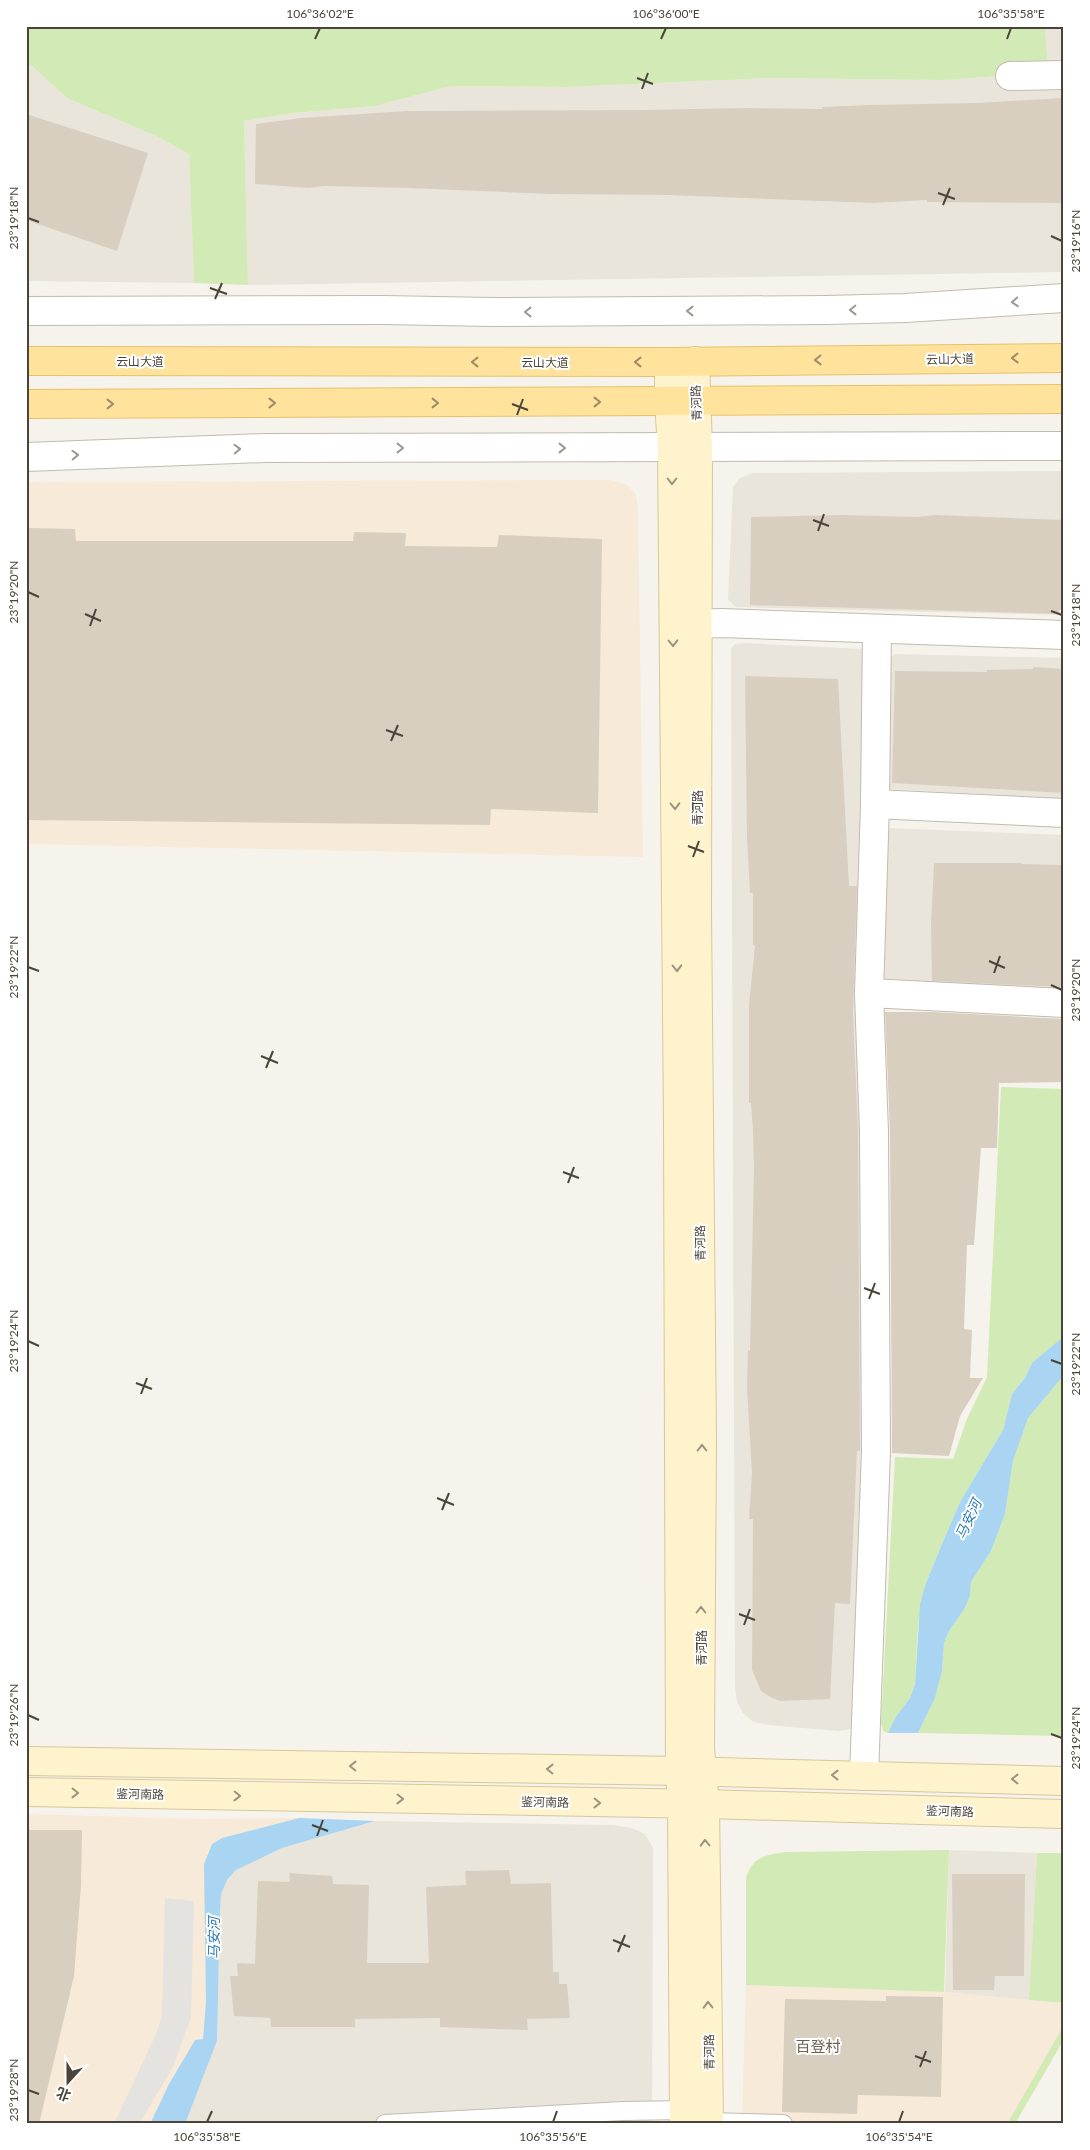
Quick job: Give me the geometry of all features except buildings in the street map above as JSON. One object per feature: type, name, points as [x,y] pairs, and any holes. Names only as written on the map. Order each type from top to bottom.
[{"type":"main road","name":"云山大道","points":[[26,361],[682,362],[1064,358]]},
{"type":"main road","points":[[26,404],[1064,399]]},
{"type":"street","points":[[1010,76],[1064,75]]},
{"type":"street","points":[[26,311],[383,310],[502,312],[826,310],[915,308],[1064,298]]},
{"type":"street","name":"青河路","points":[[682,362],[669,402],[685,448],[698,624],[697,921],[702,1440],[700,1749],[691,1772]]},
{"type":"street","name":"青河路","points":[[682,362],[696,402],[685,448],[678,1084],[693,1804],[697,2120]]},
{"type":"street","points":[[26,457],[265,448],[1064,446]]},
{"type":"street","points":[[698,624],[721,622],[877,630],[1064,635]]},
{"type":"street","points":[[864,1776],[876,1451],[874,1132],[869,993],[875,804],[877,630]]},
{"type":"street","points":[[875,804],[1064,813]]},
{"type":"street","points":[[869,993],[1064,1003]]},
{"type":"street","points":[[26,1761],[691,1772],[1064,1781]]},
{"type":"street","name":"鉴河南路","points":[[26,1792],[693,1804],[1064,1814]]},
{"type":"lane","points":[[385,2124],[697,2120],[784,2124]]},
{"type":"shaded area","points":[[1064,26],[1064,64],[1048,65],[1045,27]]},
{"type":"shaded area","points":[[26,65],[31,65],[67,98],[156,136],[189,154],[194,283],[26,281]]},
{"type":"shaded area","points":[[1000,76],[1064,85],[1064,272],[248,285],[244,121],[293,113],[375,106],[451,86],[568,87],[770,78],[943,80]]},
{"type":"shaded area","points":[[1064,471],[1064,615],[736,607],[728,600],[733,487],[740,478],[754,473]]},
{"type":"shaded area","points":[[611,480],[626,484],[636,494],[638,509],[643,857],[26,844],[26,482]]},
{"type":"shaded area","points":[[735,644],[863,649],[862,1545],[855,1723],[850,1729],[839,1731],[767,1725],[752,1721],[743,1713],[737,1702],[735,1687],[731,649]]},
{"type":"shaded area","points":[[895,654],[1064,658],[1064,799],[890,789],[887,784],[890,663],[891,657]]},
{"type":"shaded area","points":[[888,828],[1064,835],[1064,989],[885,979],[880,975],[882,831]]},
{"type":"shaded area","points":[[26,1814],[204,1819],[299,1818],[222,1838],[211,1844],[207,1854],[206,2002],[203,2039],[195,2040],[169,2084],[150,2124],[26,2124]]},
{"type":"shaded area","points":[[375,1821],[612,1825],[632,1828],[645,1834],[653,1848],[652,2124],[185,2124],[217,2041],[221,1894],[227,1880],[236,1870],[282,1848]]},
{"type":"shaded area","points":[[949,1850],[1037,1853],[1029,2000],[945,1992]]},
{"type":"shaded area","points":[[165,1898],[194,1901],[191,2017],[173,2067],[139,2124],[114,2124],[157,2032],[162,2015]]},
{"type":"shaded area","points":[[746,1985],[944,1992],[1064,2003],[1064,2025],[1007,2124],[742,2124]]},
{"type":"green space","points":[[26,26],[1052,26],[1045,28],[1048,65],[1000,76],[943,80],[770,78],[568,87],[451,86],[375,106],[293,113],[244,121],[248,285],[194,283],[189,154],[156,136],[67,98],[31,65],[26,65]]},
{"type":"green space","points":[[1001,1087],[1064,1089],[1064,1336],[1032,1363],[1025,1378],[1012,1394],[1003,1430],[960,1502],[926,1583],[918,1625],[915,1683],[910,1698],[895,1718],[888,1733],[883,1731],[881,1723],[895,1457],[953,1459],[967,1419],[987,1377]]},
{"type":"green space","points":[[1064,1375],[1064,1736],[918,1733],[935,1698],[942,1671],[944,1643],[949,1631],[965,1608],[970,1596],[971,1582],[991,1551],[1005,1514],[1013,1461],[1028,1418]]},
{"type":"green space","points":[[949,1850],[944,1992],[746,1985],[746,1878],[756,1861],[772,1854],[786,1852]]},
{"type":"green space","points":[[1037,1853],[1064,1853],[1064,2003],[1029,2000]]},
{"type":"green space","points":[[1064,2025],[1064,2039],[1015,2124],[1007,2124]]},
{"type":"water","name":"马安河","points":[[1064,1336],[1064,1375],[1028,1418],[1013,1461],[1005,1514],[991,1551],[971,1582],[970,1596],[965,1608],[949,1631],[944,1643],[942,1671],[935,1698],[918,1733],[888,1733],[895,1718],[910,1698],[915,1684],[920,1605],[926,1583],[960,1502],[1003,1430],[1012,1394],[1025,1378],[1032,1363]]},
{"type":"water","name":"马安河","points":[[299,1818],[375,1821],[282,1848],[236,1870],[227,1880],[221,1894],[217,2041],[185,2124],[150,2124],[169,2084],[195,2040],[203,2039],[206,2002],[204,1864],[212,1844],[222,1838]]},
{"type":"district","name":"百登村","points":[[818,2046]]}]
